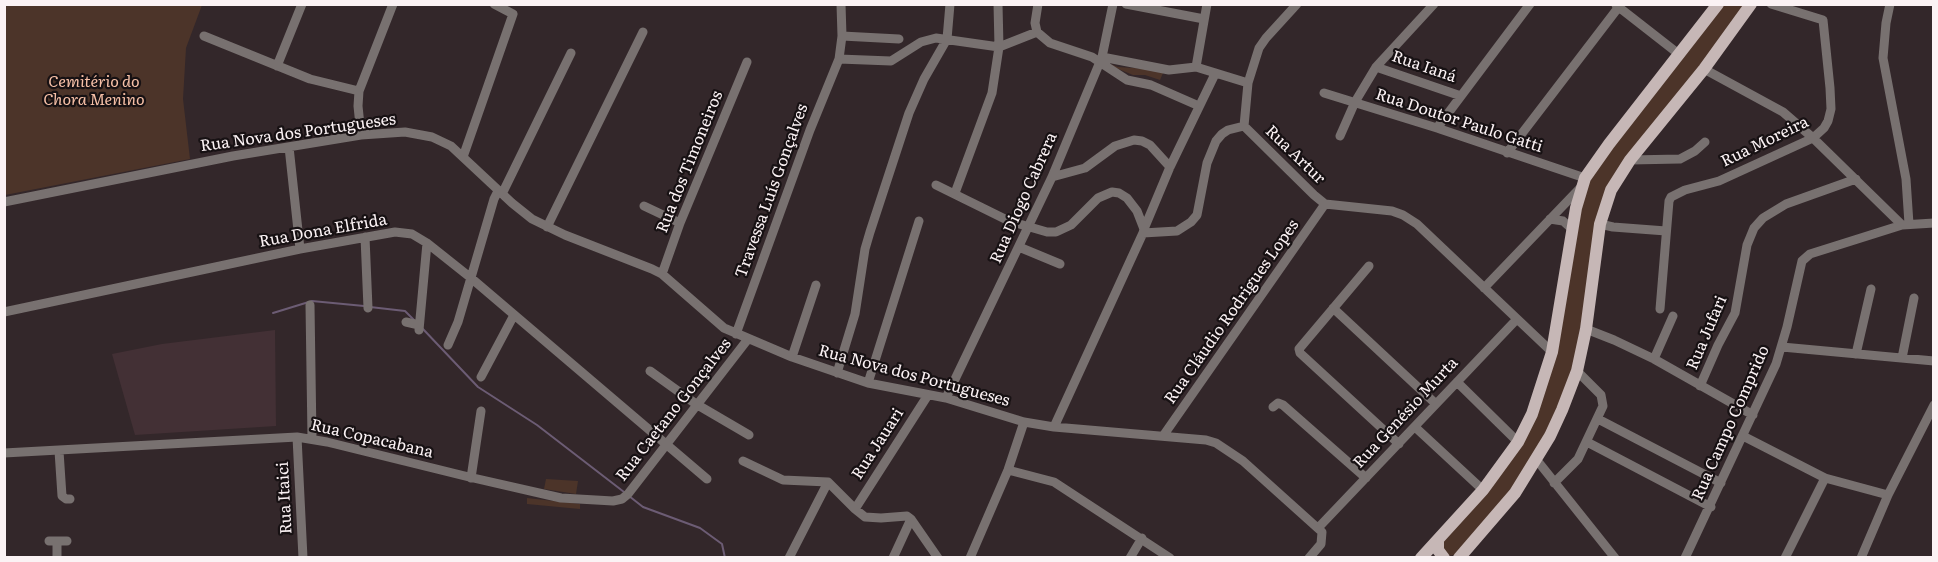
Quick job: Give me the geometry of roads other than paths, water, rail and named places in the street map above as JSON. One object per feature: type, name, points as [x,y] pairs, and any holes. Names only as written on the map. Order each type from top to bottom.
[{"type":"main road","points":[[1422,558],[1484,490],[1518,442],[1537,401],[1552,352],[1572,229],[1584,182],[1609,144],[1718,4]]},
{"type":"main road","points":[[1459,558],[1508,504],[1554,428],[1577,371],[1586,329],[1600,224],[1611,190],[1630,160],[1704,69],[1751,4]]},
{"type":"main road","points":[[1438,541],[1438,550],[1444,558]]},
{"type":"street","points":[[277,66],[302,4]]},
{"type":"street","points":[[361,135],[359,91],[393,4]]},
{"type":"street","points":[[464,157],[513,14],[494,4]]},
{"type":"street","points":[[837,373],[855,314],[865,249],[909,113],[924,79],[947,39],[951,4]]},
{"type":"street","points":[[955,193],[992,93],[999,47],[998,4]]},
{"type":"street","points":[[1038,4],[1035,23],[1037,32],[1050,43],[1101,59],[1169,69],[1196,67],[1248,83]]},
{"type":"street","name":"Rua Diogo Cabrera","points":[[946,398],[1052,177],[1101,59],[1113,4]]},
{"type":"street","points":[[1126,4],[1204,20]]},
{"type":"street","points":[[1196,67],[1208,4]]},
{"type":"street","name":"Rua Artur","points":[[1297,4],[1259,48],[1248,83],[1244,126],[1325,204],[1392,211],[1403,214],[1417,224],[1552,352]]},
{"type":"street","points":[[1340,136],[1355,102],[1376,67],[1434,4]]},
{"type":"street","points":[[1437,128],[1530,4]]},
{"type":"street","name":"Rua Moreira","points":[[1660,309],[1669,201],[1674,195],[1719,181],[1813,138],[1824,128],[1831,109],[1824,22],[1820,18],[1771,4]]},
{"type":"street","points":[[1890,4],[1883,58],[1906,179],[1905,224]]},
{"type":"street","name":"Travessa Luís Gonçalves","points":[[736,334],[838,59],[842,36],[842,5]]},
{"type":"street","points":[[1507,153],[1618,5],[1680,55]]},
{"type":"street","points":[[547,227],[644,32]]},
{"type":"street","points":[[838,59],[891,62],[921,42],[936,38],[999,47],[1037,32]]},
{"type":"street","points":[[204,36],[310,79],[359,91]]},
{"type":"street","points":[[842,36],[899,39]]},
{"type":"street","points":[[448,345],[458,322],[494,199],[500,192],[571,53]]},
{"type":"street","points":[[1101,59],[1127,80],[1151,85],[1199,106]]},
{"type":"street","name":"Rua dos Timoneiros","points":[[662,274],[680,223],[747,62]]},
{"type":"street","name":"Rua Ianá","points":[[1376,67],[1461,96]]},
{"type":"street","points":[[1704,69],[1783,112],[1905,224],[1934,223]]},
{"type":"street","points":[[1054,427],[1144,231],[1170,167],[1215,74]]},
{"type":"street","name":"Rua Doutor Paulo Gatti","points":[[1324,93],[1437,128],[1584,182]]},
{"type":"street","points":[[1144,231],[1177,231],[1191,222],[1197,215],[1207,163],[1216,141],[1228,130],[1244,126]]},
{"type":"street","name":"Rua Nova dos Portugueses","points":[[4,202],[186,165],[361,135],[393,132],[419,134],[444,142],[464,157],[522,212],[547,227],[635,261],[662,274],[711,318],[736,334],[792,357],[868,383],[946,398],[1024,422],[1054,427],[1206,440],[1227,449],[1318,528]]},
{"type":"street","points":[[1052,177],[1085,168],[1116,146],[1134,140],[1150,145],[1170,167]]},
{"type":"street","points":[[1630,160],[1680,159],[1695,151],[1705,142]]},
{"type":"street","points":[[289,147],[300,249]]},
{"type":"street","name":"Rua Jufari","points":[[1700,386],[1735,313],[1747,245],[1754,228],[1763,218],[1786,204],[1856,179]]},
{"type":"street","points":[[1484,288],[1584,182]]},
{"type":"street","points":[[936,185],[995,215],[1047,232],[1071,225],[1098,198],[1112,192],[1119,193],[1134,206],[1144,231]]},
{"type":"street","name":"Rua Cláudio Rodrigues Lopes","points":[[1163,436],[1325,204]]},
{"type":"street","points":[[644,206],[680,223]]},
{"type":"street","points":[[1550,219],[1563,221],[1572,229]]},
{"type":"street","points":[[868,383],[919,221]]},
{"type":"street","points":[[1600,224],[1666,231]]},
{"type":"street","name":"Rua Campo Comprido","points":[[1685,558],[1753,415],[1782,347],[1805,257],[1905,224]]},
{"type":"street","name":"Rua Dona Elfrida","points":[[4,312],[300,249],[365,237],[403,232],[412,234],[471,278],[707,478]]},
{"type":"street","points":[[365,237],[368,308]]},
{"type":"street","points":[[406,321],[419,327],[427,243]]},
{"type":"street","points":[[1019,247],[1060,264]]},
{"type":"street","points":[[1369,266],[1299,347],[1299,351],[1399,444]]},
{"type":"street","points":[[792,357],[816,285]]},
{"type":"street","points":[[1856,354],[1871,289]]},
{"type":"street","points":[[1902,358],[1914,298]]},
{"type":"street","points":[[310,305],[312,438]]},
{"type":"street","points":[[1333,308],[1436,404]]},
{"type":"street","points":[[481,378],[514,315]]},
{"type":"street","points":[[1654,359],[1673,316]]},
{"type":"street","name":"Rua Genésio Murta","points":[[1318,528],[1517,319]]},
{"type":"street","points":[[1586,329],[1654,359],[1753,415]]},
{"type":"street","name":"Rua Caetano Gonçalves","points":[[622,499],[748,339]]},
{"type":"street","points":[[1782,347],[1934,361]]},
{"type":"street","points":[[650,371],[696,404],[749,435]]},
{"type":"street","points":[[1554,483],[1578,459],[1603,406],[1603,397],[1577,371]]},
{"type":"street","points":[[1457,382],[1518,442]]},
{"type":"street","name":"Rua Jauari","points":[[855,509],[928,395]]},
{"type":"street","points":[[1273,407],[1278,403],[1283,405],[1366,478]]},
{"type":"street","points":[[1861,558],[1888,495],[1934,405]]},
{"type":"street","points":[[471,478],[481,411]]},
{"type":"street","points":[[1598,419],[1721,483]]},
{"type":"street","points":[[970,558],[1008,470],[1024,422]]},
{"type":"street","points":[[1415,427],[1484,490]]},
{"type":"street","points":[[1743,436],[1825,478],[1888,495]]},
{"type":"street","name":"Rua Itaici","points":[[297,437],[303,558]]},
{"type":"street","name":"Rua Copacabana","points":[[4,453],[312,438],[561,498],[602,501],[622,499]]},
{"type":"street","points":[[1587,442],[1710,507]]},
{"type":"street","points":[[59,451],[62,496],[70,499]]},
{"type":"street","points":[[1536,459],[1615,558]]},
{"type":"street","points":[[743,461],[783,480],[828,482],[865,517],[901,515],[911,519],[938,558]]},
{"type":"street","points":[[1008,470],[1054,483],[1170,558]]},
{"type":"street","points":[[1785,558],[1825,478]]},
{"type":"street","points":[[789,558],[828,482]]},
{"type":"street","points":[[893,558],[911,519]]},
{"type":"street","points":[[1309,558],[1323,540],[1322,532],[1318,528]]},
{"type":"street","points":[[1130,558],[1142,538]]},
{"type":"street","points":[[57,558],[58,541]]},
{"type":"waterway","points":[[273,313],[312,301],[364,306]]},
{"type":"waterway","points":[[370,307],[405,311],[414,320]]},
{"type":"waterway","points":[[422,328],[478,387],[537,425],[624,492]]},
{"type":"waterway","points":[[629,496],[643,507],[700,528],[722,544],[725,558]]},
{"type":"park label","name":"Cemitério do Chora Menino","points":[[94,91]]}]
